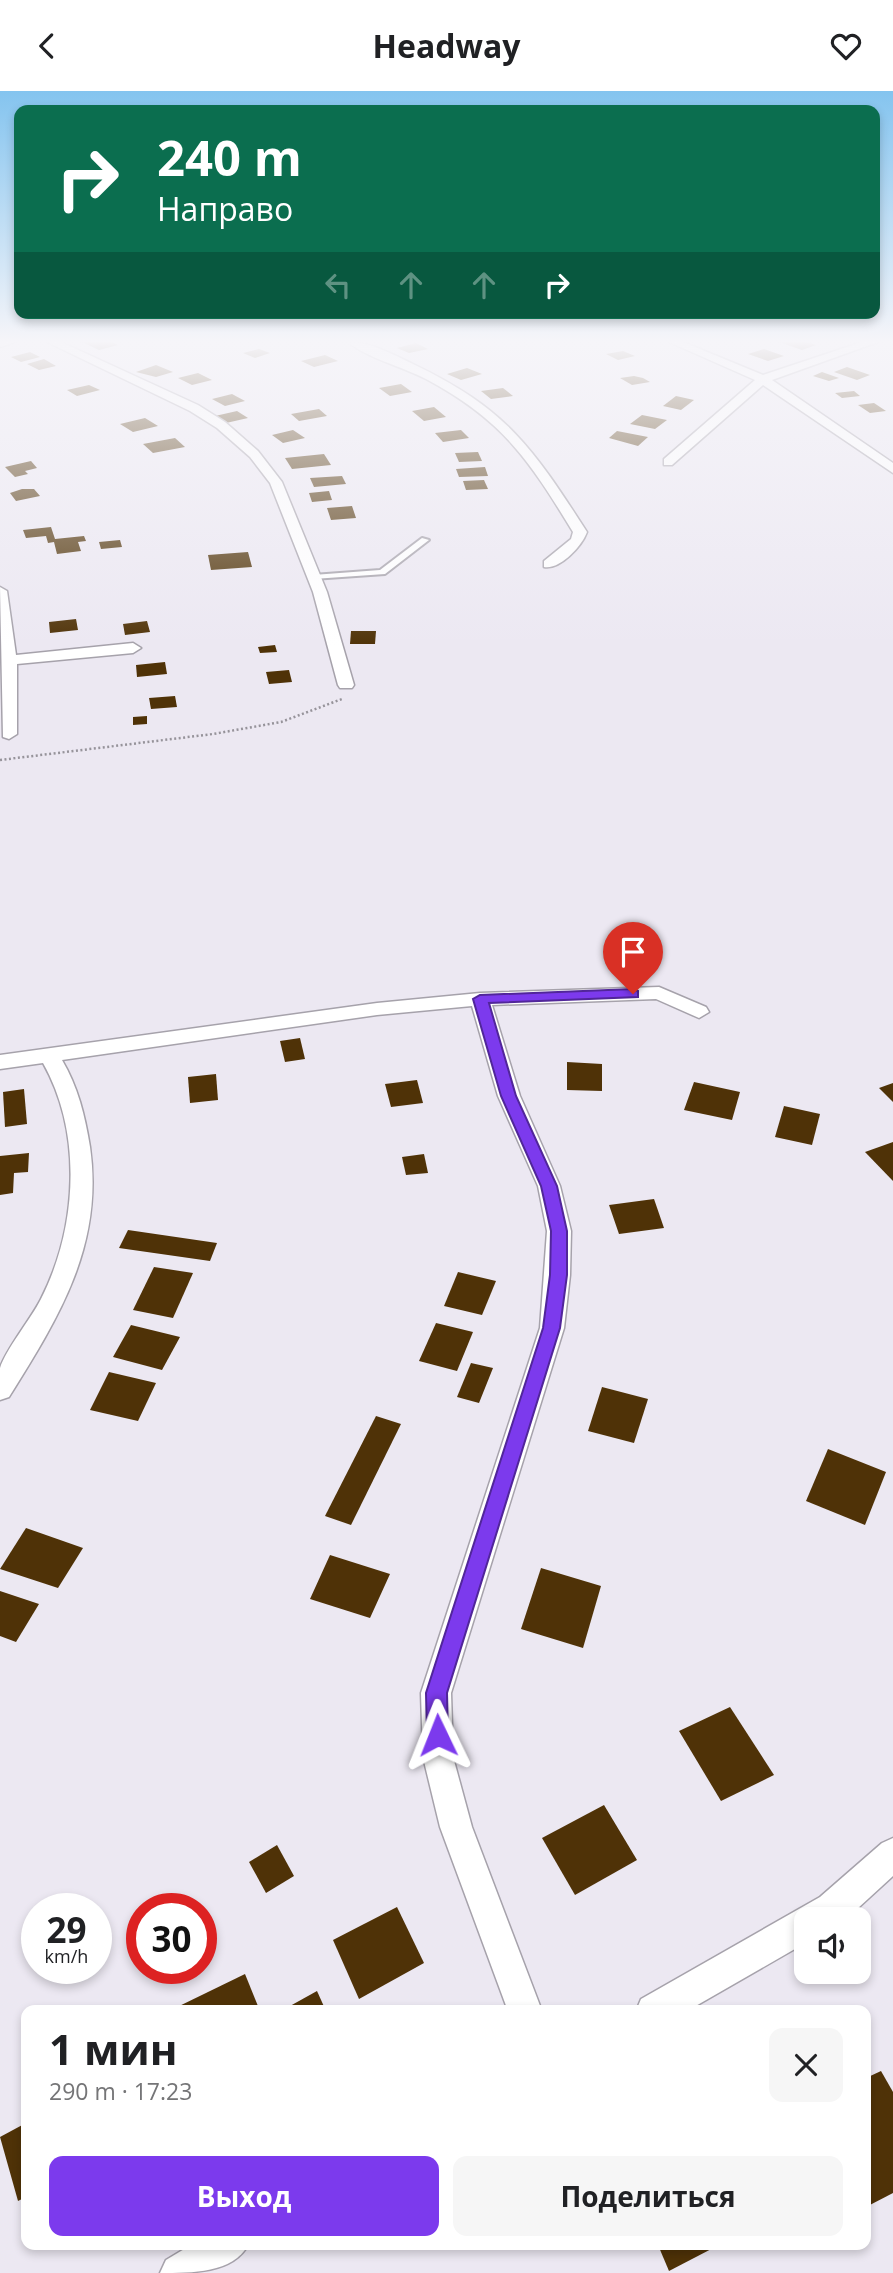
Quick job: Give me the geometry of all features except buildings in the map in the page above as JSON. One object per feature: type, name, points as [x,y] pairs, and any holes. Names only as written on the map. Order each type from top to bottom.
[{"type":"street","points":[[243,444],[276,482],[320,592],[346,685]]},
{"type":"street","points":[[520,444],[530,454],[580,532],[577,541],[549,564]]},
{"type":"street","points":[[668,462],[689,444]]},
{"type":"street","points":[[857,444],[893,469]]},
{"type":"street","points":[[0,591],[9,734]]},
{"type":"street","points":[[4,660],[133,648]]},
{"type":"street","points":[[0,1062],[48,1053],[188,1037],[377,1009],[480,999],[659,993],[699,1012]]},
{"type":"street","points":[[480,999],[509,1096],[549,1186],[559,1231],[558,1275],[552,1328],[436,1693],[438,1757],[456,1827],[523,2005]]},
{"type":"street","points":[[0,1389],[69,1265],[81,1205],[80,1137],[59,1070],[48,1053]]},
{"type":"street","points":[[834,1907],[893,1854]]},
{"type":"street","points":[[664,2005],[794,1930]]},
{"type":"street","points":[[178,2273],[220,2250]]},
{"type":"lane","points":[[313,577],[383,572],[425,540]]},
{"type":"path","points":[[0,760],[281,722],[326,708],[348,696],[346,685]]},
{"type":"route","points":[[438,1735],[436,1693],[552,1328],[558,1275],[559,1231],[549,1186],[509,1096],[480,999],[633,994]]}]
